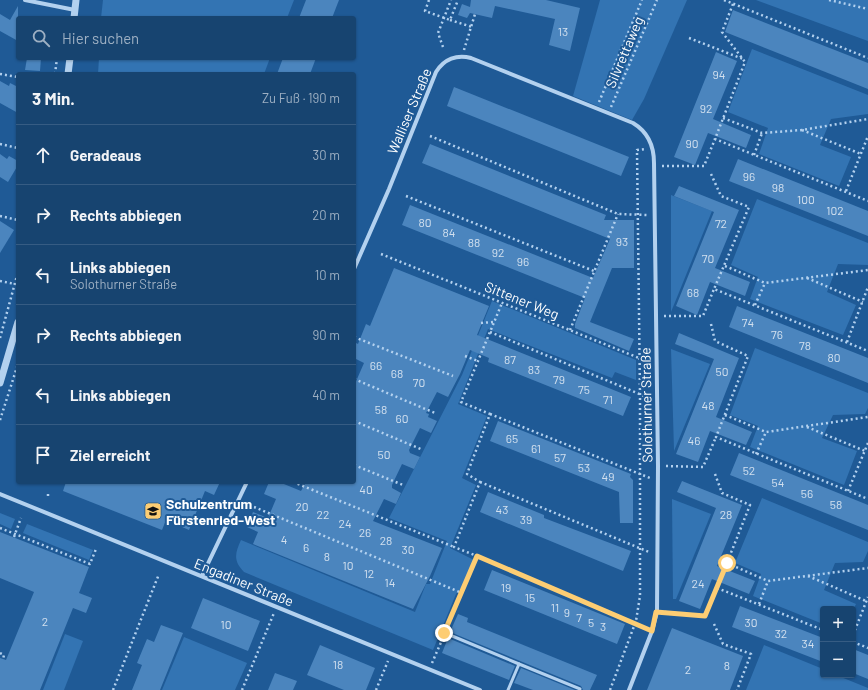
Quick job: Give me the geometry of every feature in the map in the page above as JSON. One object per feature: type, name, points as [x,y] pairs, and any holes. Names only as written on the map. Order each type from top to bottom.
[{"type":"street","points":[[26,0],[75,10]]},
{"type":"street","points":[[74,16],[76,0]]},
{"type":"street","points":[[462,56],[471,58],[609,113]]},
{"type":"street","name":"Walliser Straße","points":[[356,264],[389,189],[436,72],[448,60],[462,56]]},
{"type":"street","points":[[68,72],[70,60]]},
{"type":"street","name":"Solothurner Straße","points":[[609,113],[633,123],[642,129],[651,142],[654,166],[658,466],[656,612],[652,631],[629,690]]},
{"type":"street","points":[[0,383],[16,329]]},
{"type":"street","points":[[202,576],[246,484]]},
{"type":"street","name":"Engadiner Straße","points":[[0,494],[480,690]]},
{"type":"lane","points":[[444,633],[580,689]]},
{"type":"lane","points":[[508,690],[519,664]]},
{"type":"path","points":[[429,0],[425,11],[472,27]]},
{"type":"path","points":[[444,47],[438,33],[451,0]]},
{"type":"path","points":[[450,20],[458,0]]},
{"type":"path","name":"Silvrettaweg","points":[[596,108],[642,0]]},
{"type":"path","name":"Silvrettaweg","points":[[609,113],[657,0]]},
{"type":"path","points":[[724,0],[868,58]]},
{"type":"path","points":[[829,0],[868,9]]},
{"type":"path","points":[[654,166],[704,166],[745,62],[722,32],[733,4]]},
{"type":"path","points":[[462,56],[472,27],[474,14]]},
{"type":"path","points":[[689,38],[743,59]]},
{"type":"path","points":[[55,72],[57,60]]},
{"type":"path","points":[[0,74],[16,77]]},
{"type":"path","points":[[723,118],[762,133],[802,130],[868,118]]},
{"type":"path","points":[[802,130],[861,154]]},
{"type":"path","points":[[754,154],[762,133]]},
{"type":"path","points":[[430,136],[618,214],[655,215]]},
{"type":"path","points":[[846,192],[868,136]]},
{"type":"path","points":[[715,139],[868,201]]},
{"type":"path","points":[[0,144],[16,148]]},
{"type":"path","points":[[610,690],[635,624],[640,600],[640,394],[637,150]]},
{"type":"path","points":[[656,316],[703,316],[725,266],[748,207],[721,196],[711,174]]},
{"type":"path","points":[[406,196],[594,271]]},
{"type":"path","points":[[570,330],[618,214]]},
{"type":"path","points":[[0,216],[16,220]]},
{"type":"path","name":"Sittener Weg","points":[[381,254],[656,365]]},
{"type":"path","points":[[725,266],[765,283],[868,270]]},
{"type":"path","points":[[806,278],[862,302]]},
{"type":"path","points":[[0,338],[16,280]]},
{"type":"path","points":[[0,281],[15,284]]},
{"type":"path","points":[[755,305],[765,283]]},
{"type":"path","points":[[847,342],[868,287]]},
{"type":"path","points":[[714,289],[868,351]]},
{"type":"path","points":[[502,303],[461,402],[658,481]]},
{"type":"path","points":[[481,323],[494,322]]},
{"type":"path","points":[[658,466],[703,467],[748,356],[715,341],[711,324]]},
{"type":"path","points":[[0,333],[3,327]]},
{"type":"path","points":[[490,332],[657,401]]},
{"type":"path","points":[[356,338],[453,376]]},
{"type":"path","points":[[465,356],[478,361]]},
{"type":"path","points":[[0,420],[16,370]]},
{"type":"path","points":[[356,380],[435,413]]},
{"type":"path","points":[[490,414],[467,474],[480,482],[657,555]]},
{"type":"path","points":[[725,415],[766,432],[868,417]]},
{"type":"path","points":[[356,422],[422,450]]},
{"type":"path","points":[[806,426],[865,451]]},
{"type":"path","points":[[756,454],[766,432]]},
{"type":"path","points":[[716,437],[868,499]]},
{"type":"path","points":[[848,492],[868,443]]},
{"type":"path","points":[[356,466],[403,485]]},
{"type":"path","points":[[656,612],[705,616],[717,588],[750,504],[722,493],[715,474]]},
{"type":"path","points":[[454,547],[480,482]]},
{"type":"path","points":[[298,484],[477,556],[652,631]]},
{"type":"path","points":[[254,507],[462,592]]},
{"type":"path","points":[[14,535],[21,518]]},
{"type":"path","points":[[0,528],[14,535],[90,564],[96,549]]},
{"type":"path","points":[[430,669],[477,556]]},
{"type":"path","points":[[727,563],[768,582],[868,568]]},
{"type":"path","points":[[113,690],[159,574]]},
{"type":"path","points":[[807,576],[866,601]]},
{"type":"path","points":[[759,604],[768,582]]},
{"type":"path","points":[[717,588],[820,629]]},
{"type":"path","points":[[856,627],[868,597]]},
{"type":"path","points":[[242,690],[276,607]]},
{"type":"path","points":[[714,624],[724,644],[751,654],[737,690]]},
{"type":"path","points":[[856,643],[868,648]]},
{"type":"path","points":[[0,653],[4,655],[3,659]]},
{"type":"path","points":[[376,690],[392,654]]},
{"type":"shaded area","points":[[103,0],[294,0],[288,16],[101,16]]},
{"type":"shaded area","points":[[600,0],[687,0],[644,99],[632,120],[573,96]]},
{"type":"shaded area","points":[[756,0],[868,0],[868,41]]},
{"type":"shaded area","points":[[752,49],[868,95],[868,114],[831,119],[820,145],[851,157],[839,186],[759,154],[768,128],[728,112]]},
{"type":"shaded area","points":[[99,60],[269,60],[265,72],[98,72]]},
{"type":"shaded area","points":[[671,195],[712,211],[671,312]]},
{"type":"shaded area","points":[[757,199],[868,243],[868,265],[838,264],[827,292],[856,305],[843,335],[750,299],[758,277],[731,265]]},
{"type":"shaded area","points":[[492,301],[636,360],[636,380],[615,372],[612,378],[488,329],[458,404],[487,416],[462,478],[476,485],[450,548],[474,560],[462,587],[456,594],[433,650],[244,572],[240,568],[236,557],[237,549],[241,540],[415,612],[426,584],[430,584],[447,541],[389,518],[462,375]]},
{"type":"shaded area","points":[[755,348],[868,393],[868,408],[865,414],[833,415],[822,438],[857,451],[844,485],[750,447],[758,426],[730,415]]},
{"type":"shaded area","points":[[671,349],[710,364],[674,451],[674,450]]},
{"type":"shaded area","points":[[762,498],[868,542],[868,551],[863,562],[835,563],[824,590],[856,604],[855,606],[820,606],[820,623],[753,596],[761,574],[735,563]]},
{"type":"shaded area","points":[[672,499],[711,514],[676,599],[673,599]]},
{"type":"shaded area","points":[[0,513],[15,519],[11,529],[0,524]]},
{"type":"shaded area","points":[[27,524],[93,550],[89,560],[23,533]]},
{"type":"shaded area","points":[[65,634],[83,641],[64,690],[43,690]]},
{"type":"shaded area","points":[[184,637],[247,663],[235,690],[162,690]]},
{"type":"shaded area","points":[[764,645],[820,668],[820,678],[843,678],[868,688],[868,690],[746,690]]},
{"type":"building","points":[[306,0],[339,0],[333,16],[300,16]]},
{"type":"building","points":[[471,0],[546,0],[580,8],[570,51],[549,45],[555,19],[495,6],[492,18],[470,13],[467,18],[458,15],[462,4],[470,7]]},
{"type":"building","points":[[18,6],[18,16],[16,16],[16,40],[0,31],[0,14],[10,20]]},
{"type":"building","points":[[733,10],[868,63],[868,89],[725,32]]},
{"type":"building","points":[[716,52],[737,61],[713,119],[751,135],[746,148],[708,133],[695,165],[674,157]]},
{"type":"building","points":[[27,60],[41,60],[40,71],[25,70]]},
{"type":"building","points":[[282,60],[315,60],[311,72],[278,72]]},
{"type":"building","points":[[0,81],[9,86],[10,83],[16,86],[16,112],[0,103]]},
{"type":"building","points":[[454,87],[629,157],[621,176],[447,106]]},
{"type":"building","points":[[430,144],[606,215],[604,220],[634,220],[634,268],[612,268],[590,322],[634,339],[629,351],[575,328],[575,324],[585,298],[402,225],[410,205],[593,278],[610,239],[422,163]]},
{"type":"building","points":[[0,154],[7,159],[9,156],[16,160],[16,168],[8,182],[0,177]]},
{"type":"building","points":[[738,159],[868,211],[868,236],[729,181]]},
{"type":"building","points":[[679,186],[739,210],[715,268],[750,282],[745,296],[710,282],[697,315],[676,306],[714,212],[674,196]]},
{"type":"building","points":[[0,221],[14,230],[0,253]]},
{"type":"building","points":[[394,268],[489,306],[477,335],[631,397],[623,416],[488,362],[489,358],[470,350],[448,397],[437,392],[426,413],[429,414],[428,417],[437,421],[431,433],[420,428],[409,450],[410,453],[420,457],[414,469],[402,464],[392,485],[392,488],[401,493],[396,504],[384,499],[373,521],[442,548],[413,609],[253,544],[258,532],[247,527],[253,512],[268,518],[276,499],[264,494],[268,484],[284,484],[301,491],[305,484],[356,484],[356,381],[364,363],[356,359],[356,343],[358,344],[366,324],[370,326]]},
{"type":"building","points":[[737,306],[868,358],[868,383],[729,327]]},
{"type":"building","points":[[679,333],[739,358],[716,417],[752,432],[746,445],[710,431],[698,462],[676,454],[714,359],[675,344]]},
{"type":"building","points":[[498,421],[631,474],[630,477],[633,480],[633,523],[620,523],[619,492],[490,441]]},
{"type":"building","points":[[739,453],[868,505],[868,530],[730,475]]},
{"type":"building","points":[[682,481],[742,505],[717,566],[755,581],[749,594],[712,579],[700,609],[679,601],[716,508],[677,492]]},
{"type":"building","points":[[65,484],[219,484],[214,495],[205,491],[189,530],[166,520],[162,530],[63,491]]},
{"type":"building","points":[[488,492],[544,515],[544,518],[631,551],[623,571],[480,512]]},
{"type":"building","points":[[0,532],[89,567],[79,593],[92,598],[86,613],[73,608],[40,690],[0,690],[0,658],[6,660],[34,592],[0,578]]},
{"type":"building","points":[[492,570],[625,624],[617,644],[484,590]]},
{"type":"building","points":[[203,598],[260,621],[248,651],[191,628]]},
{"type":"building","points":[[740,606],[820,637],[820,661],[732,627]]},
{"type":"building","points":[[458,614],[468,618],[467,622],[597,675],[590,690],[583,690],[581,686],[450,632]]},
{"type":"building","points":[[161,625],[183,633],[160,690],[132,690],[142,665],[137,663],[147,639],[154,642]]},
{"type":"building","points":[[672,628],[743,656],[730,690],[647,690]]},
{"type":"building","points":[[448,638],[515,666],[509,680],[442,653]]},
{"type":"building","points":[[320,645],[375,668],[366,690],[344,690],[307,675]]},
{"type":"building","points":[[856,650],[868,655],[868,679],[856,674]]},
{"type":"building","points":[[521,668],[575,690],[533,690],[514,683]]},
{"type":"building","points":[[275,673],[297,681],[293,690],[268,690]]},
{"type":"place","name":"Schulzentrum Fürstenried-West","points":[[153,511]]},
{"type":"route","points":[[444,633],[465,588],[477,556],[652,631],[656,619],[656,612],[705,616],[727,563]]}]
